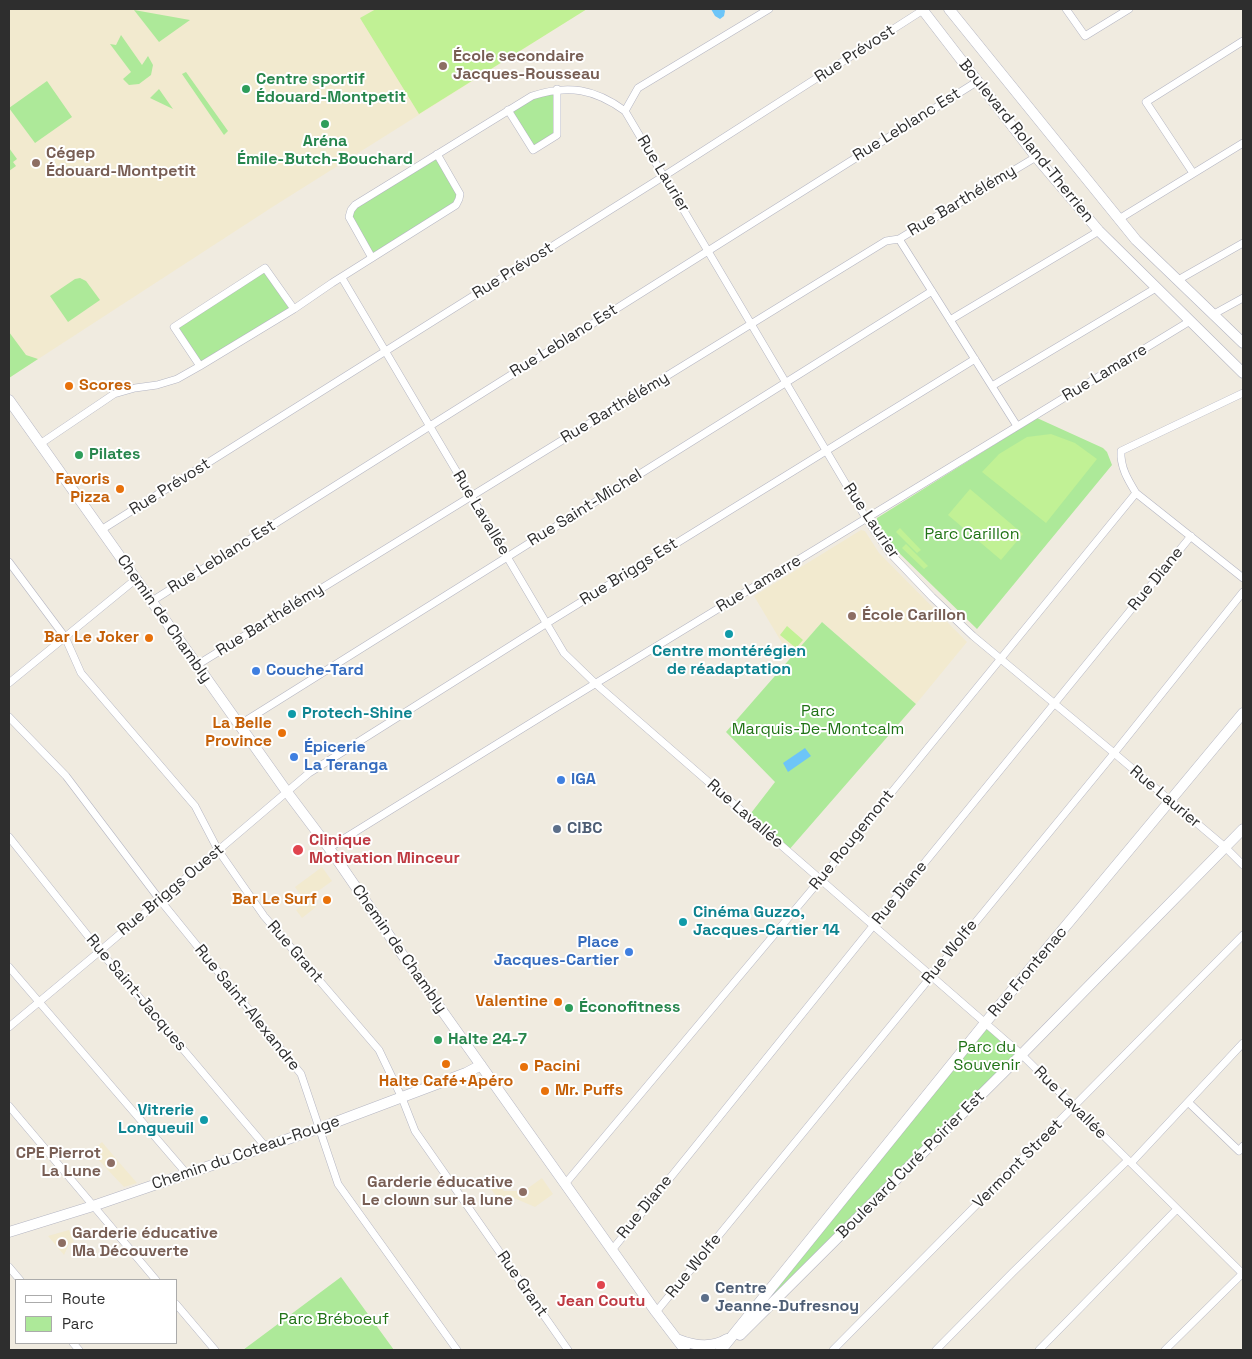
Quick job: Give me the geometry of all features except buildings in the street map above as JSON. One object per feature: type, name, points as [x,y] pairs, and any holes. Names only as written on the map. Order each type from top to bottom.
[{"type":"main road","name":"Boulevard Roland-Therrien","points":[[923,9],[1036,158],[1099,231],[1243,373]]},
{"type":"main road","name":"Boulevard Roland-Therrien","points":[[949,9],[1136,240],[1243,344]]},
{"type":"main road","name":"Chemin de Chambly","points":[[9,400],[286,792],[329,848],[656,1312],[685,1350]]},
{"type":"main road","name":"Rue Frontenac","points":[[721,1350],[985,1023],[1243,713]]},
{"type":"main road","name":"Boulevard Curé-Poirier Est","points":[[725,1350],[1022,1055],[1243,829]]},
{"type":"main road","name":"Chemin du Coteau-Rouge","points":[[9,1232],[93,1206],[320,1128],[466,1073],[481,1065]]},
{"type":"main road","points":[[676,1339],[700,1346],[713,1345],[733,1336]]},
{"type":"street","points":[[372,258],[349,217],[351,210],[437,154],[532,96],[557,89],[581,90],[608,99],[625,111],[638,88],[769,9]]},
{"type":"street","name":"Rue Prévost","points":[[101,530],[664,176],[923,9]]},
{"type":"street","points":[[1066,9],[1085,36],[1129,9]]},
{"type":"street","points":[[1193,172],[1146,102],[1243,41]]},
{"type":"street","name":"Rue Leblanc Est","points":[[152,601],[978,81]]},
{"type":"street","points":[[508,110],[533,150],[557,135],[557,89]]},
{"type":"street","name":"Rue Laurier","points":[[625,111],[866,518],[889,552],[973,636],[1225,847],[1243,865]]},
{"type":"street","points":[[1119,219],[1243,143]]},
{"type":"street","points":[[40,444],[114,394],[135,388],[157,386],[200,366],[294,309],[456,204],[460,194],[437,154]]},
{"type":"street","name":"Rue Barthélémy","points":[[197,665],[886,241],[899,239],[1036,158]]},
{"type":"street","points":[[950,320],[1099,231]]},
{"type":"street","points":[[899,239],[1017,426]]},
{"type":"street","points":[[1178,280],[1243,243]]},
{"type":"street","points":[[200,366],[174,327],[265,268],[294,309]]},
{"type":"street","name":"Rue Lavallée","points":[[342,278],[564,653],[596,684],[1022,1055],[1243,1274]]},
{"type":"street","points":[[992,386],[1156,288]]},
{"type":"street","name":"Rue Saint-Michel","points":[[239,725],[932,291]]},
{"type":"street","points":[[1214,314],[1243,298]]},
{"type":"street","name":"Rue Lamarre","points":[[329,848],[1190,321]]},
{"type":"street","name":"Rue Briggs Est","points":[[286,792],[309,773],[547,623],[974,359]]},
{"type":"street","points":[[1243,393],[1121,451],[1121,462],[1136,493],[1243,578]]},
{"type":"street","name":"Rue Rougemont","points":[[565,1184],[820,880],[1136,493]]},
{"type":"street","name":"Rue Diane","points":[[612,1250],[1191,536]]},
{"type":"street","name":"Rue Grant","points":[[9,562],[65,637],[81,672],[195,806],[218,850],[264,916],[379,1050],[402,1098],[415,1131],[568,1350]]},
{"type":"street","points":[[9,683],[136,579]]},
{"type":"street","name":"Rue Wolfe","points":[[656,1312],[1114,753],[1243,592]]},
{"type":"street","name":"Rue Saint-Alexandre","points":[[9,717],[66,776],[160,900],[301,1074],[338,1184],[457,1350]]},
{"type":"street","name":"Rue Briggs Ouest","points":[[9,1026],[286,792]]},
{"type":"street","name":"Rue Saint-Jacques","points":[[9,837],[100,951],[265,1146]]},
{"type":"street","name":"Vermont Street","points":[[833,1350],[1243,935]]},
{"type":"street","points":[[9,967],[187,1174]]},
{"type":"street","points":[[936,1350],[1013,1272],[1129,1162],[1243,1043]]},
{"type":"street","points":[[1188,1102],[1238,1150],[1243,1146]]},
{"type":"street","points":[[9,1106],[155,1279]]},
{"type":"street","points":[[1040,1350],[1177,1209]]},
{"type":"street","points":[[9,1267],[19,1279]]},
{"type":"street","points":[[1165,1350],[1243,1274]]},
{"type":"street","points":[[178,1306],[215,1350]]},
{"type":"shaded area","points":[[9,9],[587,9],[274,206],[9,378]]},
{"type":"shaded area","name":"École Carillon","points":[[861,530],[865,531],[879,553],[967,642],[916,704],[822,622],[791,658],[754,596]]},
{"type":"shaded area","points":[[322,867],[332,881],[310,897],[316,907],[302,918],[296,910],[303,904],[296,897],[300,894],[295,887]]},
{"type":"shaded area","name":"CPE Pierrot La Lune","points":[[102,1142],[137,1183],[124,1187],[91,1152]]},
{"type":"shaded area","name":"Garderie éducative Le clown sur la lune","points":[[542,1178],[553,1194],[535,1207],[507,1195],[499,1200],[491,1189],[498,1184],[504,1191],[524,1191]]},
{"type":"shaded area","name":"Garderie éducative Ma Découverte","points":[[69,1230],[74,1242],[69,1244],[64,1255],[48,1236]]},
{"type":"green space","name":"École secondaire Jacques-Rousseau","points":[[376,9],[587,9],[419,114],[360,18]]},
{"type":"green space","points":[[134,10],[190,20],[159,42]]},
{"type":"green space","points":[[121,35],[142,65],[148,56],[153,65],[151,75],[139,84],[129,85],[123,79],[131,72],[110,44],[116,45]]},
{"type":"green space","points":[[186,72],[228,131],[224,135],[182,74]]},
{"type":"green space","points":[[47,81],[72,117],[35,143],[9,108]]},
{"type":"green space","points":[[159,89],[173,109],[150,98]]},
{"type":"green space","points":[[557,89],[557,135],[533,150],[508,110],[532,96]]},
{"type":"green space","points":[[9,148],[17,159],[13,162],[16,166],[9,171]]},
{"type":"green space","points":[[437,154],[459,199],[372,258],[349,217],[351,210]]},
{"type":"green space","points":[[265,268],[294,309],[200,366],[174,327]]},
{"type":"green space","points":[[80,278],[86,281],[100,300],[68,322],[50,296],[75,279]]},
{"type":"green space","points":[[9,332],[26,355],[38,359],[9,378]]},
{"type":"green space","name":"Parc Carillon","points":[[1037,418],[1103,448],[1107,452],[1112,465],[977,629],[895,549],[877,523],[877,518]]},
{"type":"green space","points":[[1051,434],[1075,443],[1097,459],[1046,523],[982,472],[999,454],[1027,437]]},
{"type":"green space","points":[[970,489],[1023,534],[1001,560],[948,515]]},
{"type":"green space","points":[[900,528],[921,550],[917,553],[896,532]]},
{"type":"green space","points":[[906,544],[928,566],[924,569],[902,548]]},
{"type":"green space","name":"Parc Marquis-De-Montcalm","points":[[822,622],[916,704],[788,851],[748,817],[775,782],[726,732]]},
{"type":"green space","points":[[787,626],[803,640],[796,648],[780,635]]},
{"type":"green space","name":"Parc du Souvenir","points":[[985,1023],[1022,1055],[725,1350]]},
{"type":"green space","name":"Parc Bréboeuf","points":[[341,1277],[394,1350],[243,1350]]},
{"type":"water","points":[[711,9],[724,9],[724,16],[720,19],[715,16]]},
{"type":"water","points":[[805,748],[811,756],[788,772],[783,763]]},
{"type":"place","name":"École secondaire Jacques-Rousseau","points":[[443,66]]},
{"type":"place","name":"Centre sportif Édouard-Montpetit","points":[[246,89]]},
{"type":"place","name":"Aréna Émile-Butch-Bouchard","points":[[325,124]]},
{"type":"place","name":"Cégep Édouard-Montpetit","points":[[36,163]]},
{"type":"place","name":"Scores","points":[[69,386]]},
{"type":"place","name":"Pilates","points":[[79,455]]},
{"type":"place","name":"Favoris Pizza","points":[[120,489]]},
{"type":"place","name":"École Carillon","points":[[852,616]]},
{"type":"place","name":"Centre montérégien de réadaptation","points":[[729,634]]},
{"type":"place","name":"Bar Le Joker","points":[[149,638]]},
{"type":"place","name":"Couche-Tard","points":[[256,671]]},
{"type":"place","name":"Protech-Shine","points":[[292,714]]},
{"type":"place","name":"La Belle Province","points":[[282,733]]},
{"type":"place","name":"Épicerie La Teranga","points":[[294,757]]},
{"type":"place","name":"IGA","points":[[561,780]]},
{"type":"place","name":"CIBC","points":[[557,829]]},
{"type":"place","name":"Clinique Motivation Minceur","points":[[298,850]]},
{"type":"place","name":"Bar Le Surf","points":[[327,900]]},
{"type":"place","name":"Cinéma Guzzo, Jacques-Cartier 14","points":[[683,922]]},
{"type":"place","name":"Place Jacques-Cartier","points":[[629,952]]},
{"type":"place","name":"Valentine","points":[[558,1002]]},
{"type":"place","name":"Éconofitness","points":[[569,1008]]},
{"type":"place","name":"Halte 24-7","points":[[438,1040]]},
{"type":"place","name":"Halte Café+Apéro","points":[[446,1064]]},
{"type":"place","name":"Pacini","points":[[524,1067]]},
{"type":"place","name":"Mr. Puffs","points":[[545,1091]]},
{"type":"place","name":"Vitrerie Longueuil","points":[[204,1120]]},
{"type":"place","name":"CPE Pierrot La Lune","points":[[111,1163]]},
{"type":"place","name":"Garderie éducative Le clown sur la lune","points":[[523,1192]]},
{"type":"place","name":"Garderie éducative Ma Découverte","points":[[62,1243]]},
{"type":"place","name":"Jean Coutu","points":[[601,1285]]},
{"type":"place","name":"Centre Jeanne-Dufresnoy","points":[[705,1298]]}]
